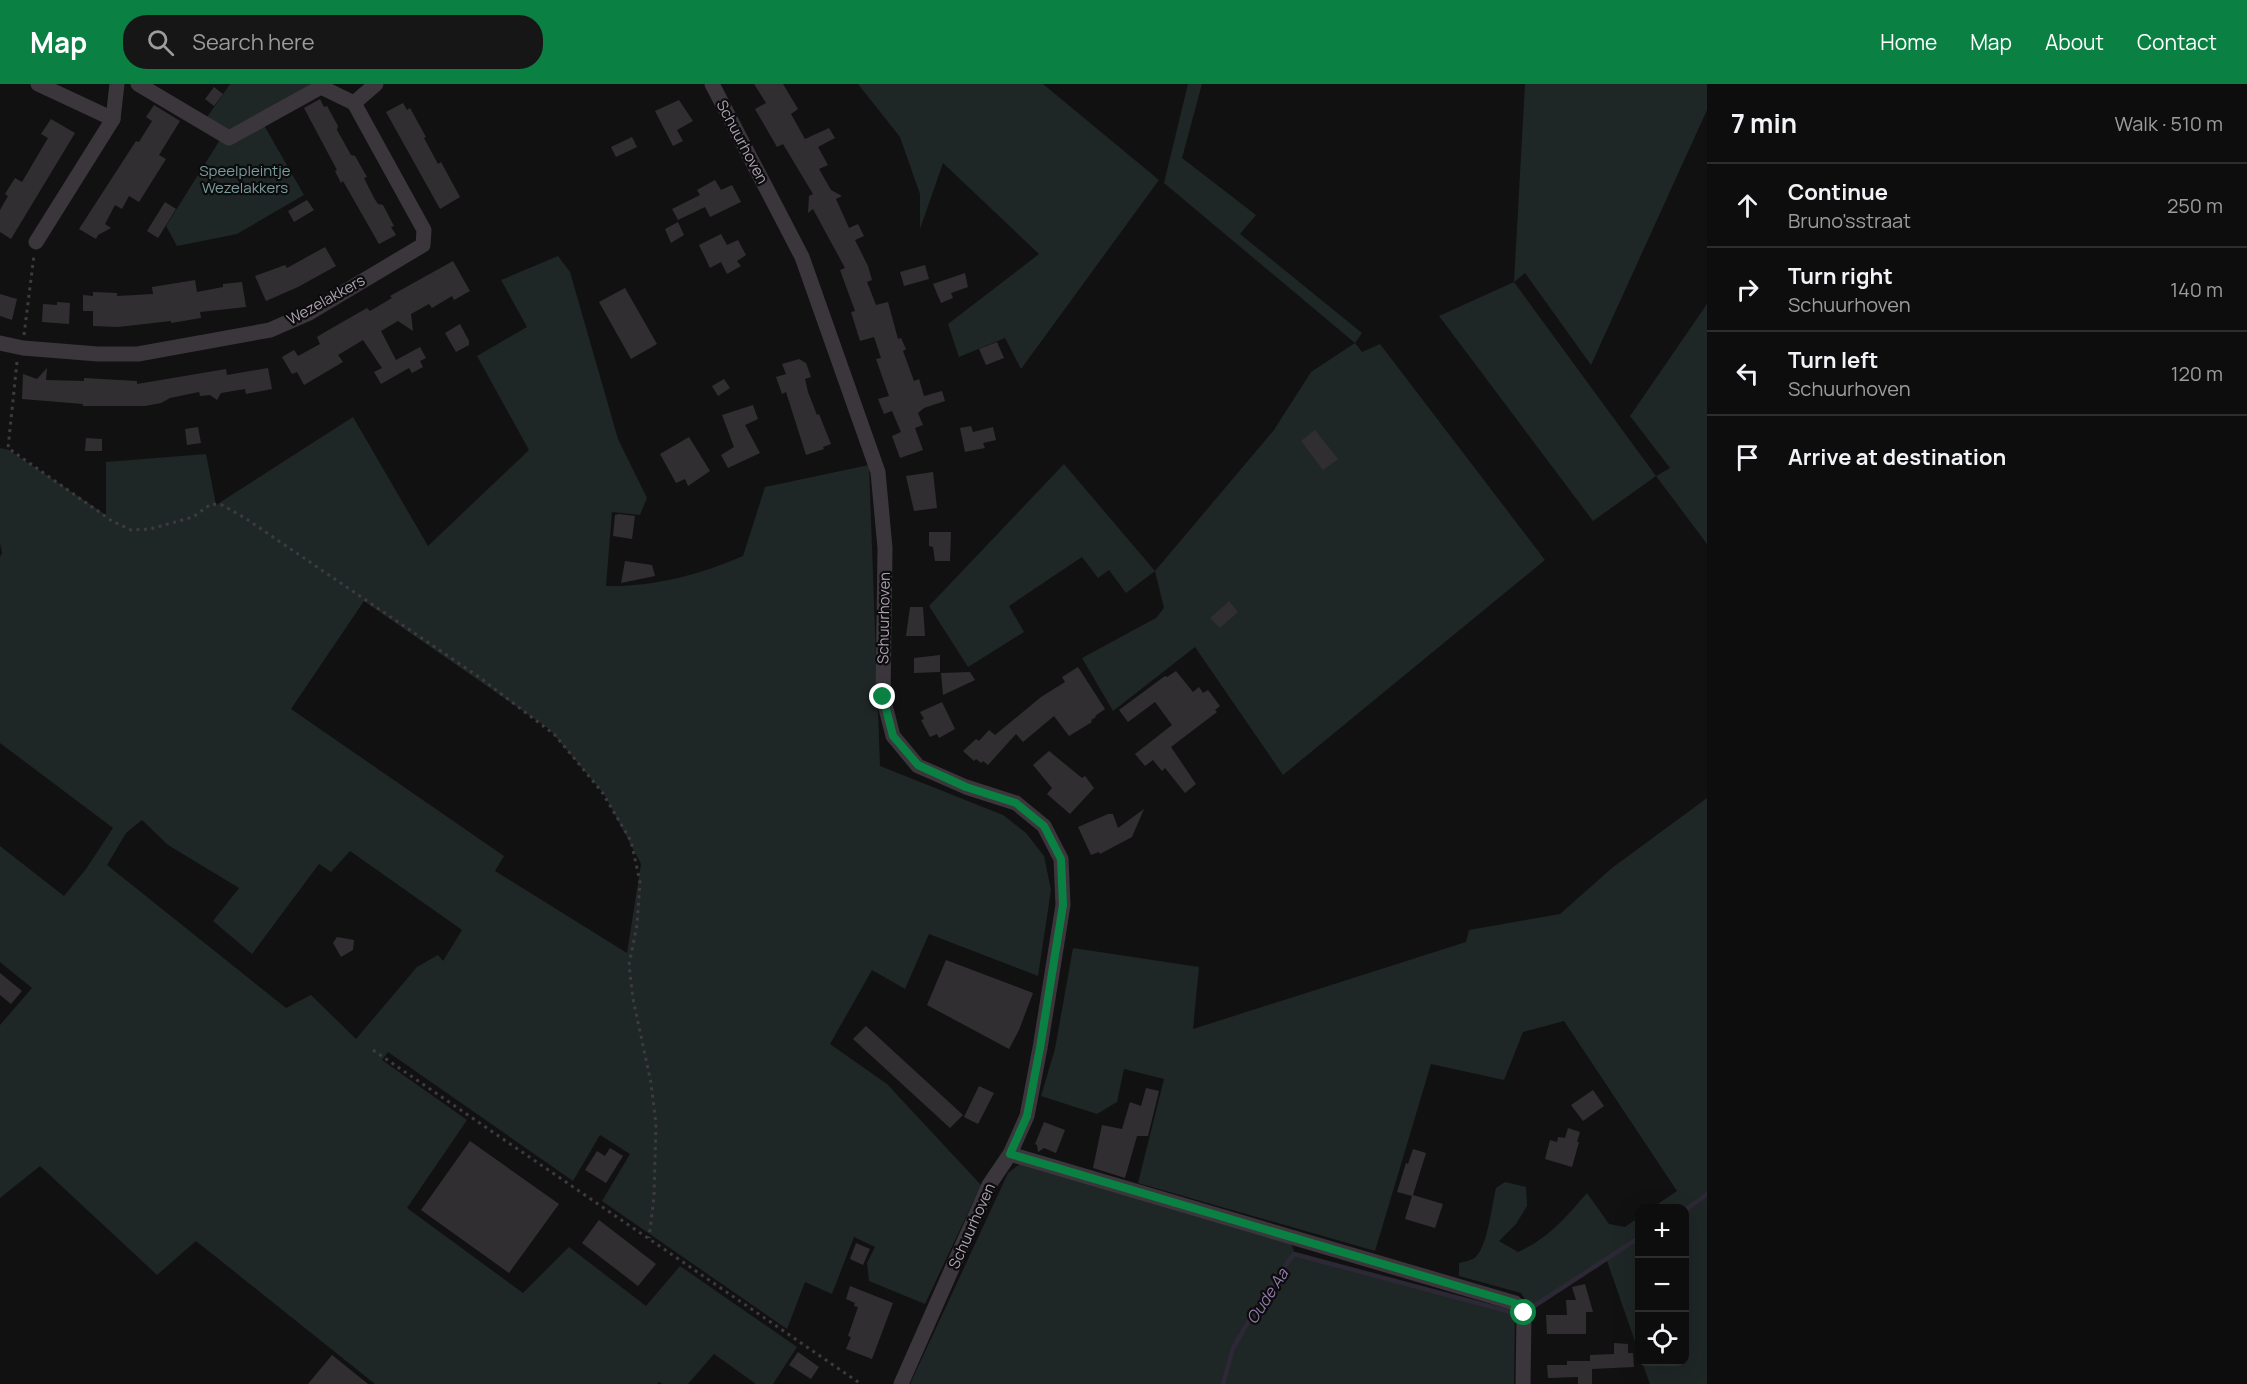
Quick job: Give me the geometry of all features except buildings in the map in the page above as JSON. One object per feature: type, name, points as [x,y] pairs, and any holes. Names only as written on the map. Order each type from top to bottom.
[{"type":"street","points":[[38,84],[113,119]]},
{"type":"street","points":[[36,242],[113,119],[117,84]]},
{"type":"street","points":[[138,84],[229,138],[321,87],[354,103],[376,84]]},
{"type":"street","name":"Schuurhoven","points":[[712,84],[802,257],[878,472],[885,548],[883,697],[893,736],[918,765],[966,787],[1016,803],[1044,826],[1061,859],[1063,905],[1027,1116],[1010,1154],[989,1185],[901,1384]]},
{"type":"street","name":"Wezelakkers","points":[[0,343],[21,348],[98,354],[138,354],[270,330],[309,313],[423,245],[424,230],[354,103]]},
{"type":"street","points":[[1010,1154],[1515,1303],[1524,1313],[1523,1384]]},
{"type":"path","points":[[36,242],[8,448],[112,521],[131,530],[150,529],[193,517],[211,504],[222,505],[245,518],[489,684],[555,735],[602,792],[631,841],[640,882],[637,926],[629,965],[633,999],[651,1083],[656,1124],[656,1165],[649,1238]]},
{"type":"path","points":[[373,1050],[861,1384]]},
{"type":"green space","name":"Speelpleintje Wezelakkers","points":[[230,84],[309,84],[314,90],[261,120],[304,195],[237,234],[177,246],[166,226],[223,135],[203,123]]},
{"type":"green space","points":[[858,84],[1043,84],[1159,180],[1021,369],[1005,338],[959,357],[948,324],[1039,254],[943,163],[920,229],[920,194],[900,137]]},
{"type":"green space","points":[[1188,84],[1202,84],[1182,158],[1256,215],[1240,234],[1362,333],[1355,343],[1164,183]]},
{"type":"green space","points":[[1525,84],[1707,84],[1707,110],[1591,365],[1525,273],[1514,282]]},
{"type":"green space","points":[[558,256],[570,272],[618,439],[647,498],[640,515],[612,512],[606,586],[658,582],[710,569],[743,556],[765,487],[869,465],[880,766],[1003,815],[1026,833],[1044,856],[1051,890],[1038,976],[929,934],[905,989],[872,970],[830,1044],[887,1084],[981,1185],[925,1304],[869,1281],[867,1263],[875,1247],[854,1237],[832,1294],[805,1282],[787,1329],[602,1201],[630,1154],[600,1135],[573,1181],[388,1052],[382,1060],[467,1120],[407,1208],[523,1293],[569,1247],[646,1306],[680,1266],[797,1347],[773,1384],[756,1384],[714,1354],[688,1384],[659,1382],[657,1384],[375,1384],[196,1241],[157,1275],[40,1166],[0,1198],[0,1025],[32,988],[0,962],[0,846],[64,896],[86,869],[113,828],[0,743],[0,557],[2,553],[0,543],[0,448],[9,450],[106,515],[106,462],[206,454],[216,505],[353,417],[428,546],[529,450],[477,356],[527,327],[501,280]],"holes":[[[364,601],[549,729],[604,794],[641,864],[627,953],[495,871],[504,856],[291,709]],[[142,820],[168,845],[239,888],[213,921],[252,954],[319,864],[331,872],[350,851],[462,930],[443,961],[438,955],[417,967],[356,1039],[311,995],[286,1008],[107,865],[126,833]]]},
{"type":"green space","points":[[1514,282],[1656,476],[1593,521],[1439,316]]},
{"type":"green space","points":[[1707,304],[1707,544],[1656,476],[1670,468],[1630,416]]},
{"type":"green space","points":[[1355,343],[1362,352],[1380,344],[1545,560],[1283,775],[1195,647],[1113,711],[1082,658],[1156,618],[1164,608],[1155,571],[1274,430],[1311,372]]},
{"type":"green space","points":[[1064,464],[1155,571],[1126,593],[1109,570],[1098,578],[1082,557],[1009,606],[1024,632],[968,667],[929,606]]},
{"type":"green space","points":[[1707,798],[1707,1384],[1650,1384],[1643,1366],[1689,1366],[1689,1204],[1658,1204],[1677,1191],[1564,1021],[1523,1032],[1504,1080],[1431,1064],[1375,1251],[1138,1183],[1164,1079],[1124,1069],[1117,1102],[1097,1114],[1041,1096],[1055,1049],[1073,948],[1199,967],[1193,1029],[1466,942],[1469,930],[1560,914],[1612,868]]},
{"type":"green space","points":[[1021,1163],[1291,1243],[1295,1254],[1515,1313],[1514,1384],[910,1384],[1008,1173]]},
{"type":"green space","points":[[1505,1182],[1526,1187],[1527,1206],[1516,1224],[1499,1241],[1518,1252],[1548,1234],[1587,1193],[1609,1224],[1625,1227],[1635,1220],[1635,1341],[1606,1258],[1531,1308],[1521,1293],[1459,1276],[1459,1263],[1473,1259],[1482,1247],[1496,1188]]},
{"type":"waterway","name":"Oude Aa","points":[[1689,1207],[1707,1194]]},
{"type":"waterway","name":"Oude Aa","points":[[1531,1308],[1635,1240]]},
{"type":"waterway","name":"Oude Aa","points":[[1223,1384],[1233,1348],[1264,1295],[1294,1254],[1515,1313]]},
{"type":"route","points":[[883,697],[893,736],[918,765],[966,787],[1016,803],[1044,826],[1061,859],[1063,905],[1040,1048],[1027,1116],[1010,1154],[1515,1303],[1524,1313]]}]
